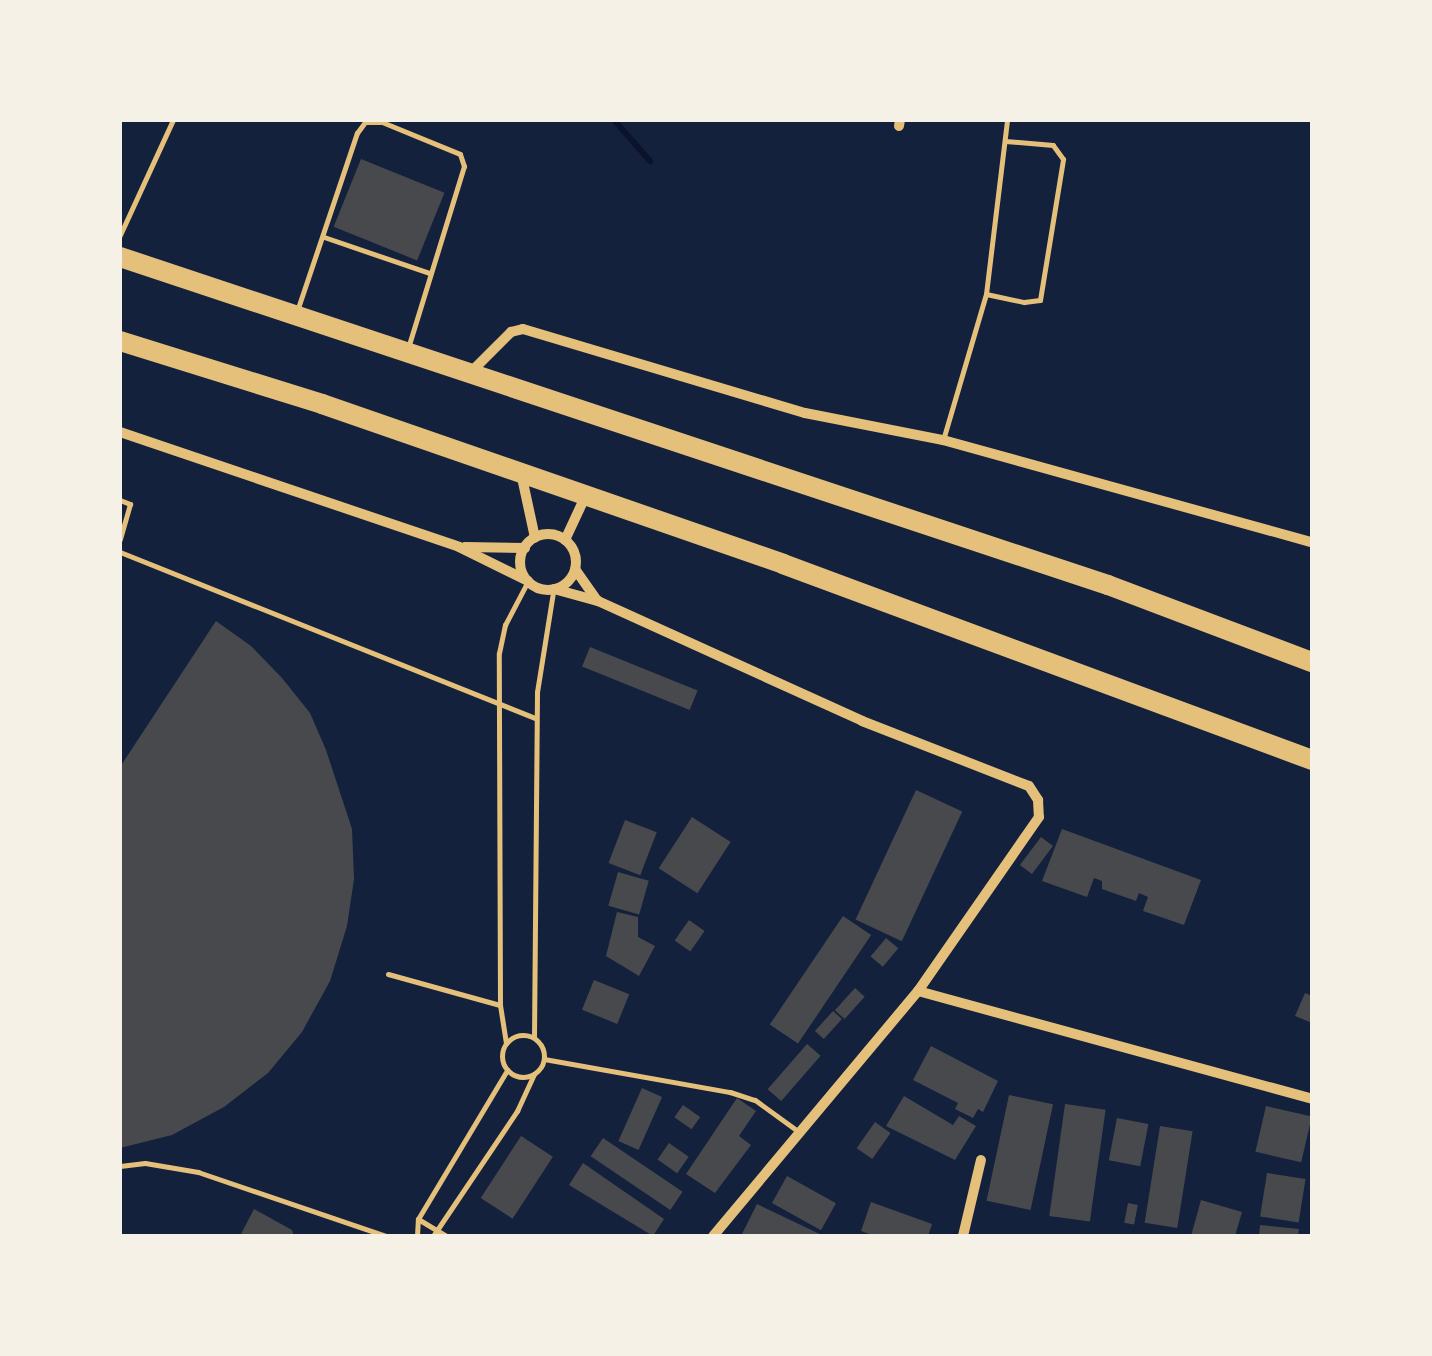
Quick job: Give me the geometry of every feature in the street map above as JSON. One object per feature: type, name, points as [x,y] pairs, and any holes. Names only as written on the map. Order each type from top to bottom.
[{"type":"highway","points":[[120,256],[1108,585],[1312,662]]},
{"type":"highway","points":[[120,342],[521,472],[1312,760]]},
{"type":"street","points":[[471,372],[510,332],[523,329],[806,413],[944,440],[1312,542]]},
{"type":"street","points":[[120,432],[459,547],[528,581],[598,601],[862,721],[1029,786],[1038,800],[1039,817],[918,991],[712,1236]]},
{"type":"street","points":[[521,472],[535,538]]},
{"type":"street","points":[[565,540],[586,495]]},
{"type":"street","points":[[528,581],[520,562],[525,548],[545,534],[565,540],[576,558],[575,569],[563,586],[554,589]]},
{"type":"street","points":[[459,547],[525,548]]},
{"type":"street","points":[[575,569],[598,601]]},
{"type":"street","points":[[918,991],[1312,1099]]},
{"type":"street","points":[[964,1236],[981,1160]]},
{"type":"lane","points":[[120,234],[173,120]]},
{"type":"lane","points":[[944,440],[986,294],[1007,120]]},
{"type":"lane","points":[[296,315],[356,133],[365,122],[382,122],[460,154],[464,166],[463,182],[407,351]]},
{"type":"lane","points":[[986,294],[1024,302],[1040,300],[1063,159],[1053,144],[1004,141]]},
{"type":"lane","points":[[322,236],[430,273]]},
{"type":"lane","points":[[120,500],[130,504],[120,540]]},
{"type":"lane","points":[[120,552],[499,707],[536,718]]},
{"type":"lane","points":[[528,581],[502,638],[500,1005],[506,1043],[502,1062],[515,1076],[534,1074]]},
{"type":"lane","points":[[544,1059],[534,1037],[536,718],[554,589]]},
{"type":"lane","points":[[388,974],[500,1005]]},
{"type":"lane","points":[[506,1043],[524,1034],[534,1037]]},
{"type":"lane","points":[[544,1059],[635,1072],[730,1092],[755,1100],[799,1132]]},
{"type":"lane","points":[[418,1219],[439,1235],[517,1111],[544,1059]]},
{"type":"lane","points":[[417,1236],[418,1219],[507,1070]]},
{"type":"lane","points":[[120,1166],[145,1163],[198,1172],[386,1236]]},
{"type":"building","points":[[361,159],[444,193],[417,260],[334,227]]},
{"type":"building","points":[[216,621],[251,646],[282,678],[310,713],[326,750],[352,829],[354,879],[347,926],[330,981],[302,1032],[268,1073],[224,1107],[172,1135],[120,1148],[120,767]]},
{"type":"building","points":[[590,647],[698,690],[690,710],[582,666]]},
{"type":"building","points":[[916,790],[962,812],[902,941],[856,920]]},
{"type":"building","points":[[692,817],[731,842],[697,893],[659,868]]},
{"type":"building","points":[[625,820],[657,832],[640,875],[609,863]]},
{"type":"building","points":[[1062,829],[1201,880],[1184,925],[1143,911],[1148,897],[1139,893],[1136,901],[1102,889],[1102,881],[1094,878],[1087,897],[1042,881]]},
{"type":"building","points":[[1041,837],[1053,846],[1032,874],[1020,865]]},
{"type":"building","points":[[618,872],[649,881],[639,914],[608,906]]},
{"type":"building","points":[[617,912],[638,917],[638,937],[655,946],[639,976],[606,956]]},
{"type":"building","points":[[843,916],[871,935],[798,1044],[770,1025]]},
{"type":"building","points":[[689,920],[705,931],[690,951],[675,940]]},
{"type":"building","points":[[886,938],[898,948],[883,967],[871,956]]},
{"type":"building","points":[[594,980],[629,994],[617,1024],[582,1010]]},
{"type":"building","points":[[855,988],[865,997],[845,1019],[835,1010]]},
{"type":"building","points":[[1305,993],[1312,996],[1312,1023],[1295,1016]]},
{"type":"building","points":[[833,1011],[842,1019],[824,1039],[815,1031]]},
{"type":"building","points":[[807,1044],[821,1056],[781,1101],[768,1089]]},
{"type":"building","points":[[931,1046],[998,1081],[983,1112],[978,1109],[973,1118],[955,1109],[958,1103],[913,1080]]},
{"type":"building","points":[[642,1088],[662,1097],[639,1150],[618,1141]]},
{"type":"building","points":[[1009,1095],[1053,1104],[1031,1210],[987,1201]]},
{"type":"building","points":[[904,1096],[953,1125],[959,1116],[976,1126],[955,1160],[886,1126]]},
{"type":"building","points":[[737,1098],[756,1111],[739,1136],[751,1145],[715,1193],[686,1174]]},
{"type":"building","points":[[1065,1104],[1106,1110],[1090,1222],[1049,1216]]},
{"type":"building","points":[[683,1105],[700,1117],[692,1129],[674,1117]]},
{"type":"building","points":[[1266,1106],[1312,1117],[1301,1162],[1255,1152]]},
{"type":"building","points":[[1117,1118],[1148,1124],[1140,1166],[1109,1160]]},
{"type":"building","points":[[875,1122],[891,1133],[872,1159],[857,1148]]},
{"type":"building","points":[[1160,1126],[1193,1131],[1177,1228],[1145,1223]]},
{"type":"building","points":[[521,1136],[553,1157],[513,1219],[481,1198]]},
{"type":"building","points":[[603,1138],[683,1192],[670,1210],[591,1156]]},
{"type":"building","points":[[669,1143],[689,1157],[677,1173],[658,1159]]},
{"type":"building","points":[[583,1163],[664,1219],[653,1236],[569,1185]]},
{"type":"building","points":[[1267,1173],[1306,1179],[1299,1223],[1260,1216]]},
{"type":"building","points":[[787,1176],[836,1203],[821,1230],[772,1203]]},
{"type":"building","points":[[1201,1200],[1242,1212],[1235,1236],[1191,1236]]},
{"type":"building","points":[[871,1202],[932,1224],[928,1236],[875,1236],[861,1231]]},
{"type":"building","points":[[1128,1203],[1138,1205],[1134,1225],[1124,1223]]},
{"type":"building","points":[[757,1204],[824,1236],[741,1236]]},
{"type":"building","points":[[254,1209],[292,1230],[294,1236],[240,1236]]},
{"type":"building","points":[[1260,1225],[1299,1229],[1298,1236],[1259,1236]]},
{"type":"waterway","points":[[614,120],[650,161]]}]
